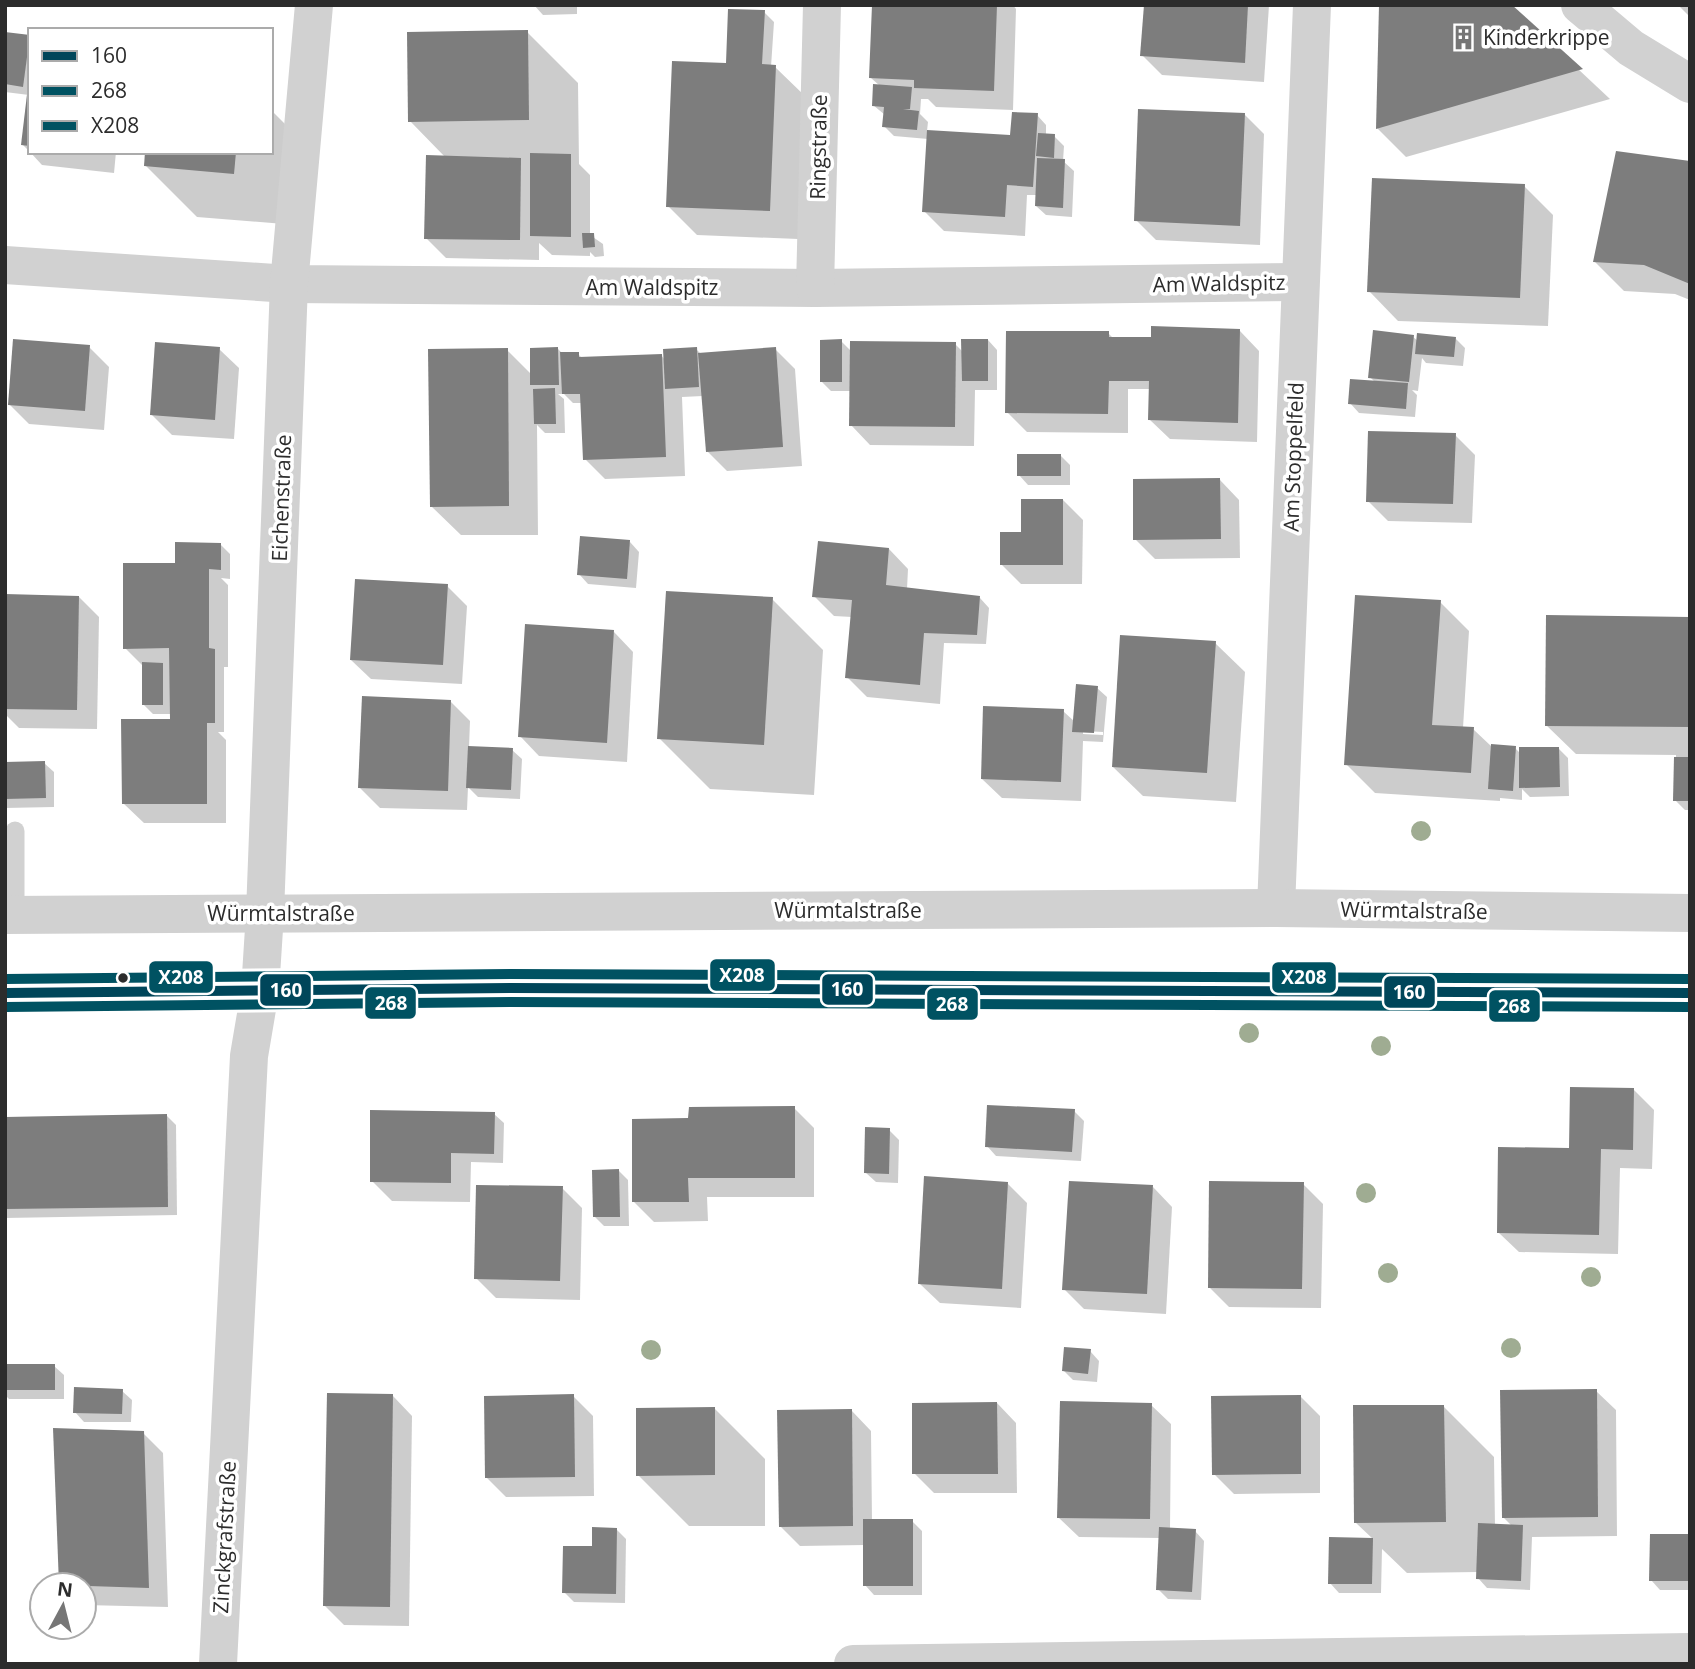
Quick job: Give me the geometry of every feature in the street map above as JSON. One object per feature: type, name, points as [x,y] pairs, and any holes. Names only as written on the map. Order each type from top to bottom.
[{"type":"main road","points":[[5,993],[623,989],[1690,993]]},
{"type":"street","name":"Eichenstraße","points":[[260,991],[289,284],[314,5]]},
{"type":"street","name":"Ringstraße","points":[[815,288],[822,5]]},
{"type":"street","name":"Am Stoppelfeld","points":[[1276,908],[1312,5]]},
{"type":"street","points":[[1580,5],[1631,48],[1690,84]]},
{"type":"street","name":"Am Waldspitz","points":[[5,265],[289,284],[815,288],[1300,282]]},
{"type":"street","name":"Würmtalstraße","points":[[10,915],[1276,908],[1690,913]]},
{"type":"street","name":"Zinckgrafstraße","points":[[218,1664],[249,1055],[260,991]]},
{"type":"street","points":[[853,1664],[1690,1652]]},
{"type":"lane","points":[[10,915],[15,831]]},
{"type":"building","points":[[872,5],[997,5],[994,91],[914,88],[914,80],[869,78]]},
{"type":"building","points":[[1144,5],[1248,5],[1245,63],[1140,56]]},
{"type":"building","name":"Kinderkrippe","points":[[1379,5],[1512,5],[1583,69],[1376,129]]},
{"type":"building","points":[[728,9],[765,10],[762,64],[776,65],[770,211],[666,207],[672,61],[726,63]]},
{"type":"building","points":[[528,30],[529,120],[408,122],[407,32]]},
{"type":"building","points":[[5,32],[28,35],[23,87],[5,84]]},
{"type":"building","points":[[873,84],[912,87],[910,109],[903,109],[919,111],[917,130],[882,127],[884,107],[872,106]]},
{"type":"building","points":[[28,86],[28,146],[21,145]]},
{"type":"building","points":[[1138,109],[1245,113],[1240,226],[1134,221]]},
{"type":"building","points":[[1012,112],[1038,113],[1033,187],[1007,185],[1005,217],[922,212],[927,130],[1010,135]]},
{"type":"building","points":[[1038,133],[1055,134],[1054,158],[1036,156]]},
{"type":"building","points":[[1616,151],[1690,161],[1690,284],[1644,265],[1593,262]]},
{"type":"building","points":[[530,153],[571,154],[571,237],[530,236]]},
{"type":"building","points":[[145,154],[236,154],[234,174],[144,166]]},
{"type":"building","points":[[426,155],[521,158],[520,240],[424,239]]},
{"type":"building","points":[[1037,158],[1065,159],[1063,208],[1035,206]]},
{"type":"building","points":[[1372,178],[1525,184],[1520,298],[1367,292]]},
{"type":"building","points":[[582,233],[594,233],[595,247],[583,248]]},
{"type":"building","points":[[1151,326],[1240,329],[1238,423],[1148,420],[1149,381],[1109,381],[1108,414],[1005,413],[1006,331],[1109,331],[1109,337],[1151,337]]},
{"type":"building","points":[[1373,330],[1414,335],[1409,382],[1368,378]]},
{"type":"building","points":[[1417,333],[1456,337],[1454,357],[1415,354]]},
{"type":"building","points":[[13,339],[90,345],[85,411],[8,405]]},
{"type":"building","points":[[842,339],[842,382],[820,382],[820,340]]},
{"type":"building","points":[[961,339],[988,339],[988,381],[962,381]]},
{"type":"building","points":[[850,341],[956,342],[955,427],[849,426]]},
{"type":"building","points":[[155,342],[220,347],[215,420],[150,415]]},
{"type":"building","points":[[558,347],[559,385],[530,385],[530,348]]},
{"type":"building","points":[[697,347],[699,387],[665,389],[663,349]]},
{"type":"building","points":[[776,347],[783,447],[706,452],[698,353]]},
{"type":"building","points":[[508,348],[509,506],[430,507],[428,349]]},
{"type":"building","points":[[560,352],[579,352],[579,357],[662,354],[666,457],[583,460],[580,394],[562,394]]},
{"type":"building","points":[[1350,379],[1408,383],[1406,409],[1348,404]]},
{"type":"building","points":[[555,388],[556,424],[534,424],[533,389]]},
{"type":"building","points":[[1368,431],[1456,433],[1453,504],[1366,502]]},
{"type":"building","points":[[1017,454],[1061,454],[1061,476],[1017,476]]},
{"type":"building","points":[[1220,478],[1221,539],[1133,540],[1133,479]]},
{"type":"building","points":[[1021,499],[1063,499],[1063,565],[1000,565],[1000,532],[1021,532]]},
{"type":"building","points":[[580,536],[630,540],[627,579],[577,575]]},
{"type":"building","points":[[818,541],[889,548],[886,585],[980,596],[977,635],[924,633],[920,685],[845,678],[852,600],[812,597]]},
{"type":"building","points":[[175,542],[221,543],[221,570],[209,569],[209,648],[215,649],[215,723],[207,723],[207,804],[122,804],[121,719],[170,719],[169,648],[123,649],[123,563],[175,563]]},
{"type":"building","points":[[355,579],[448,584],[443,665],[350,660]]},
{"type":"building","points":[[666,591],[773,597],[764,745],[657,739]]},
{"type":"building","points":[[5,594],[79,596],[77,710],[5,709]]},
{"type":"building","points":[[1355,595],[1441,600],[1432,725],[1474,727],[1471,773],[1344,765]]},
{"type":"building","points":[[1546,615],[1690,617],[1690,727],[1545,726]]},
{"type":"building","points":[[525,624],[614,630],[607,743],[518,737]]},
{"type":"building","points":[[1120,635],[1216,641],[1207,773],[1112,767]]},
{"type":"building","points":[[142,662],[163,663],[163,705],[142,705]]},
{"type":"building","points":[[1076,684],[1098,686],[1094,733],[1072,732]]},
{"type":"building","points":[[362,696],[451,700],[448,791],[358,788]]},
{"type":"building","points":[[983,706],[1064,709],[1061,782],[981,779]]},
{"type":"building","points":[[1491,744],[1516,746],[1513,791],[1488,789]]},
{"type":"building","points":[[468,746],[513,748],[511,790],[466,788]]},
{"type":"building","points":[[1519,747],[1559,747],[1560,787],[1519,788]]},
{"type":"building","points":[[1674,757],[1690,757],[1690,801],[1673,801]]},
{"type":"building","points":[[45,761],[46,798],[5,799],[5,762]]},
{"type":"building","points":[[1570,1087],[1634,1088],[1633,1150],[1601,1149],[1599,1235],[1497,1233],[1498,1147],[1569,1148]]},
{"type":"building","points":[[987,1105],[1075,1109],[1072,1152],[985,1147]]},
{"type":"building","points":[[795,1106],[795,1178],[688,1178],[689,1202],[632,1202],[632,1119],[688,1118],[689,1107]]},
{"type":"building","points":[[370,1110],[495,1112],[494,1154],[451,1153],[451,1183],[370,1182]]},
{"type":"building","points":[[167,1114],[168,1207],[5,1209],[5,1117]]},
{"type":"building","points":[[865,1127],[890,1128],[889,1174],[864,1173]]},
{"type":"building","points":[[619,1169],[620,1217],[593,1217],[592,1170]]},
{"type":"building","points":[[924,1176],[1008,1182],[1002,1289],[918,1284]]},
{"type":"building","points":[[1069,1181],[1153,1185],[1147,1294],[1062,1290]]},
{"type":"building","points":[[1209,1181],[1304,1182],[1302,1289],[1208,1288]]},
{"type":"building","points":[[476,1185],[563,1186],[560,1281],[474,1279]]},
{"type":"building","points":[[1064,1347],[1091,1349],[1088,1374],[1062,1371]]},
{"type":"building","points":[[5,1364],[55,1364],[55,1390],[5,1390]]},
{"type":"building","points":[[74,1387],[123,1389],[122,1414],[73,1413]]},
{"type":"building","points":[[1597,1389],[1598,1517],[1502,1518],[1500,1390]]},
{"type":"building","points":[[327,1393],[393,1394],[390,1607],[323,1606]]},
{"type":"building","points":[[574,1394],[575,1477],[485,1478],[484,1396]]},
{"type":"building","points":[[1301,1395],[1301,1474],[1212,1475],[1211,1396]]},
{"type":"building","points":[[1060,1401],[1152,1403],[1150,1519],[1057,1518]]},
{"type":"building","points":[[997,1402],[998,1474],[912,1474],[912,1403]]},
{"type":"building","points":[[1353,1405],[1444,1405],[1446,1522],[1354,1523]]},
{"type":"building","points":[[715,1407],[715,1475],[636,1476],[636,1408]]},
{"type":"building","points":[[852,1409],[853,1526],[779,1527],[777,1410]]},
{"type":"building","points":[[53,1428],[144,1431],[149,1588],[98,1586],[98,1571],[58,1571]]},
{"type":"building","points":[[863,1519],[913,1519],[913,1586],[863,1586]]},
{"type":"building","points":[[1478,1523],[1523,1525],[1521,1581],[1476,1579]]},
{"type":"building","points":[[592,1527],[617,1528],[616,1594],[562,1593],[563,1546],[592,1546]]},
{"type":"building","points":[[1159,1527],[1196,1529],[1192,1592],[1156,1590]]},
{"type":"building","points":[[1650,1534],[1690,1534],[1690,1581],[1649,1581]]},
{"type":"building","points":[[1329,1537],[1373,1538],[1372,1584],[1328,1584]]},
{"type":"transit line","name":"X208","points":[[5,979],[511,974],[1690,979]]},
{"type":"transit line","name":"160","points":[[5,993],[511,988],[1690,993]]},
{"type":"transit line","name":"268","points":[[5,1007],[511,1002],[1690,1007]]},
{"type":"place","name":"Kinderkrippe","points":[[1463,37]]}]
